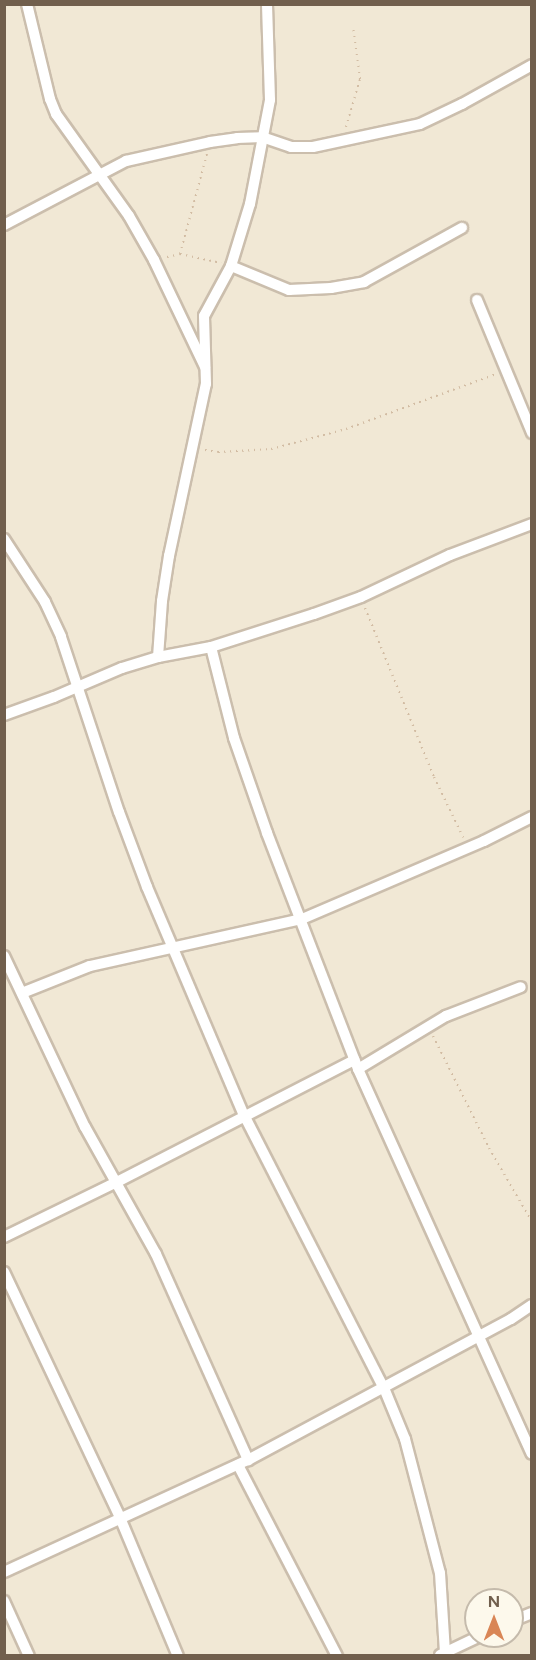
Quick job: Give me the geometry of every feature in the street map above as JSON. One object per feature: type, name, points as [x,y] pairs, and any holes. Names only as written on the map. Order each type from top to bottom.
[{"type":"street","points":[[27,4],[50,99],[56,114],[129,216],[154,260],[206,370]]},
{"type":"street","points":[[158,657],[162,601],[190,448],[206,384],[204,316],[231,266],[249,204],[270,100],[267,4]]},
{"type":"street","points":[[4,225],[73,191],[126,161],[210,142],[262,138],[291,147],[313,147],[420,124],[439,116],[531,65]]},
{"type":"street","points":[[231,266],[290,290],[331,288],[364,282],[462,228]]},
{"type":"street","points":[[477,300],[531,434]]},
{"type":"street","points":[[4,715],[122,668],[158,657],[211,647],[361,597],[450,555],[531,524]]},
{"type":"street","points":[[4,539],[45,603],[79,687],[119,812],[172,947],[244,1115],[384,1388],[405,1439],[434,1545],[440,1573],[442,1654],[464,1644]]},
{"type":"street","points":[[211,647],[234,738],[267,833],[356,1064],[531,1454]]},
{"type":"street","points":[[22,993],[90,966],[302,919],[469,848],[531,817]]},
{"type":"street","points":[[4,956],[85,1127],[117,1182],[176,1296],[243,1462],[337,1656]]},
{"type":"street","points":[[4,1237],[117,1182],[244,1115],[356,1064],[471,1005],[521,987]]},
{"type":"street","points":[[4,1272],[121,1520],[178,1656]]},
{"type":"street","points":[[4,1572],[243,1462],[384,1388],[531,1305]]},
{"type":"street","points":[[519,1428],[531,1424]]},
{"type":"street","points":[[4,1601],[29,1656]]},
{"type":"path","points":[[343,142],[349,111],[360,80],[353,26]]},
{"type":"path","points":[[180,254],[210,142]]},
{"type":"path","points":[[154,260],[180,254],[231,266]]},
{"type":"path","points":[[190,448],[218,452],[272,449],[346,429],[505,370]]},
{"type":"path","points":[[361,597],[434,777],[469,848]]},
{"type":"path","points":[[429,1028],[489,1148],[531,1222]]},
{"type":"shaded area","points":[[5,5],[531,5],[531,1655],[5,1656]]}]
